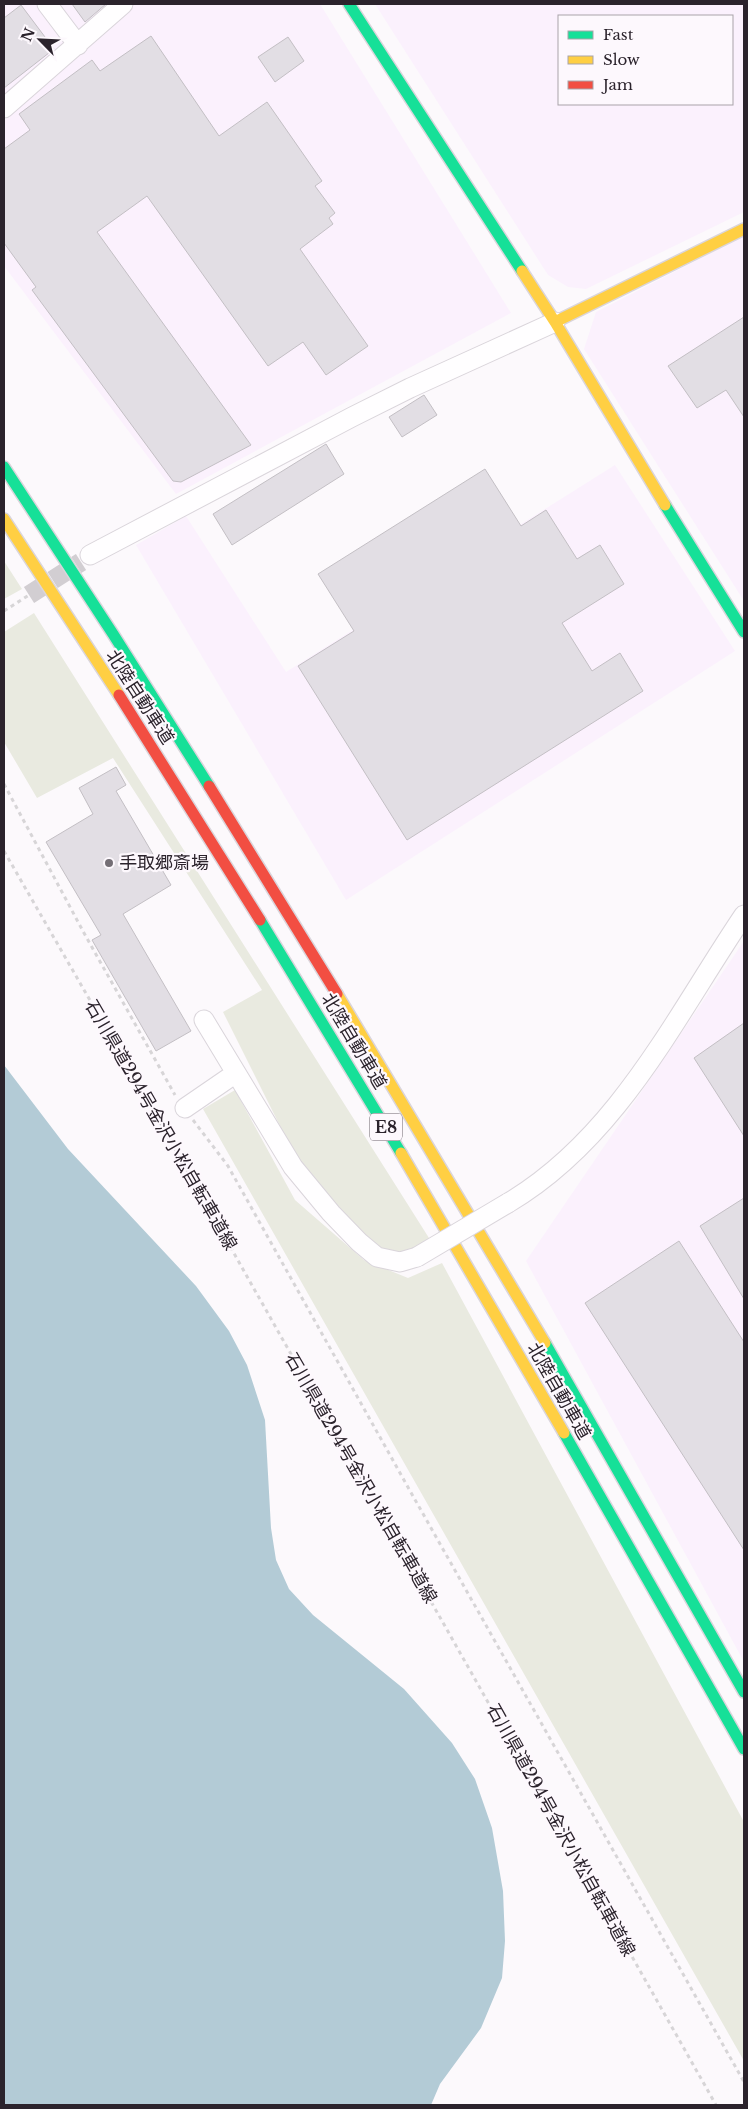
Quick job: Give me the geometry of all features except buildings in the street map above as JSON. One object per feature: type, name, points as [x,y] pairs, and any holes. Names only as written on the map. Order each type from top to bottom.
[{"type":"main road","points":[[350,4],[555,322],[744,632]]},
{"type":"main road","points":[[555,322],[744,229]]},
{"type":"main road","name":"北陸自動車道","points":[[4,466],[202,775],[346,1008],[546,1344],[744,1692]]},
{"type":"main road","name":"北陸自動車道","points":[[4,519],[177,786],[328,1030],[423,1190],[744,1749]]},
{"type":"street","points":[[48,4],[78,45]]},
{"type":"street","points":[[4,108],[123,4]]},
{"type":"street","points":[[90,555],[352,417],[410,388],[555,322]]},
{"type":"street","points":[[204,1020],[293,1167],[358,1242],[377,1257],[400,1262],[417,1257],[508,1203],[567,1160],[606,1119],[644,1069],[744,915]]},
{"type":"street","points":[[185,1108],[236,1073]]},
{"type":"path","points":[[4,611],[29,595]]},
{"type":"path","points":[[4,784],[93,950],[175,1095],[228,1166],[744,2082]]},
{"type":"path","name":"石川県道294号金沢小松自転車道線","points":[[4,851],[128,1066],[716,2105]]},
{"type":"shaded area","points":[[4,4],[112,4],[4,102]]},
{"type":"shaded area","points":[[132,4],[320,4],[511,313],[176,494],[4,266],[4,121]]},
{"type":"shaded area","points":[[375,4],[744,4],[744,212],[586,289],[568,287],[548,275]]},
{"type":"shaded area","points":[[744,236],[744,601],[584,349],[596,312]]},
{"type":"shaded area","points":[[615,465],[735,651],[346,900],[136,545],[186,516],[286,672]]},
{"type":"shaded area","points":[[4,561],[22,589],[4,599]]},
{"type":"shaded area","points":[[34,613],[429,1238],[411,1251],[391,1253],[369,1242],[299,1164],[223,1012],[262,990],[113,758],[37,798],[4,742],[4,632]]},
{"type":"shaded area","points":[[744,941],[744,1662],[526,1261]]},
{"type":"shaded area","points":[[235,1090],[295,1200],[364,1260],[408,1278],[442,1263],[744,1822],[744,2061],[203,1109]]},
{"type":"water","points":[[4,1065],[68,1149],[196,1286],[229,1331],[247,1365],[265,1420],[271,1528],[276,1560],[289,1589],[313,1615],[404,1689],[452,1743],[475,1779],[492,1828],[503,1891],[505,1941],[502,1978],[481,2028],[440,2084],[431,2105],[4,2105]]},
{"type":"tunnel","points":[[29,595],[81,562]]},
{"type":"traffic: fast","points":[[349,4],[522,271]]},
{"type":"traffic: fast","points":[[4,467],[209,786]]},
{"type":"traffic: fast","points":[[665,505],[744,632]]},
{"type":"traffic: fast","points":[[260,920],[401,1153]]},
{"type":"traffic: fast","points":[[545,1343],[744,1692]]},
{"type":"traffic: fast","points":[[564,1433],[744,1749]]},
{"type":"traffic: slow","points":[[555,322],[744,229]]},
{"type":"traffic: slow","points":[[522,271],[555,322],[665,505]]},
{"type":"traffic: slow","points":[[4,519],[119,695]]},
{"type":"traffic: slow","points":[[337,994],[545,1343]]},
{"type":"traffic: slow","points":[[401,1153],[564,1433]]},
{"type":"traffic: jam","points":[[119,695],[260,920]]},
{"type":"traffic: jam","points":[[209,786],[337,994]]},
{"type":"place","name":"手取郷斎場","points":[[109,863]]}]
